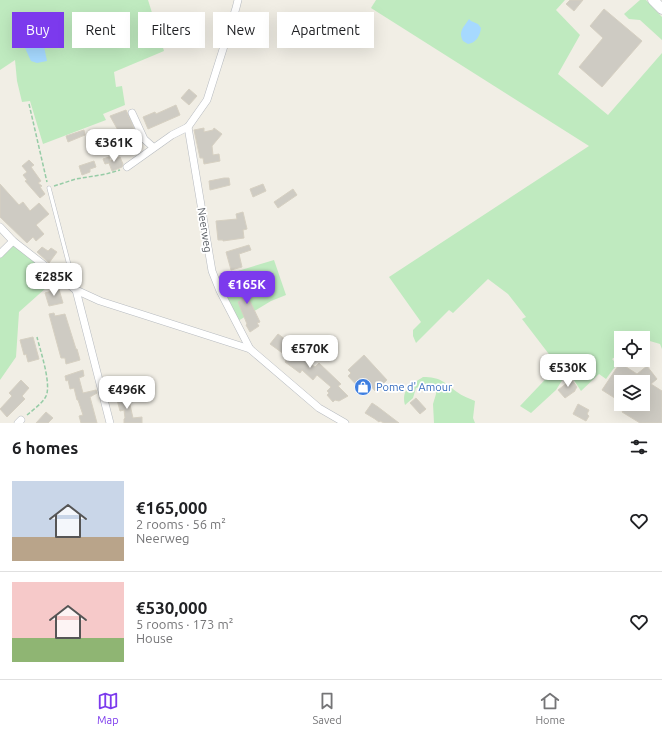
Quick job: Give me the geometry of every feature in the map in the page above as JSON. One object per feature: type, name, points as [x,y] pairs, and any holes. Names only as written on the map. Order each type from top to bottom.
[{"type":"main road","points":[[653,0],[662,9]]},
{"type":"street","points":[[127,167],[153,147],[188,127],[207,100],[238,0]]},
{"type":"street","points":[[132,113],[144,139],[153,147]]},
{"type":"street","name":"Neerweg","points":[[188,127],[212,271],[220,291],[250,349],[319,408],[345,423]]},
{"type":"street","name":"Neerweg","points":[[0,227],[14,241],[76,290],[100,300],[250,349]]},
{"type":"street","points":[[0,254],[14,241]]},
{"type":"street","points":[[76,290],[110,423]]},
{"type":"lane","points":[[49,188],[76,290]]},
{"type":"path","points":[[29,104],[49,188]]},
{"type":"path","points":[[54,187],[92,176],[117,171],[127,167]]},
{"type":"path","points":[[20,421],[46,397],[48,390],[48,382],[37,337]]},
{"type":"green space","points":[[0,0],[148,0],[152,12],[138,12],[138,48],[163,48],[164,51],[114,72],[116,87],[122,86],[125,105],[103,114],[106,120],[43,144],[30,101],[22,102],[17,81],[15,60],[0,70]]},
{"type":"green space","points":[[376,0],[565,0],[556,10],[580,35],[558,74],[608,115],[662,53],[662,349],[660,344],[650,341],[650,331],[614,331],[614,358],[612,359],[614,361],[615,367],[606,379],[599,374],[581,391],[568,371],[556,390],[531,413],[520,406],[558,366],[522,319],[526,317],[508,294],[488,279],[453,313],[449,310],[416,343],[413,336],[413,330],[421,322],[389,277],[589,146],[371,8]]},
{"type":"green space","points":[[640,0],[646,0],[662,17],[662,40],[640,20],[629,19],[624,14]]},
{"type":"green space","points":[[13,246],[17,246],[56,279],[19,312],[16,357],[0,380],[0,257]]},
{"type":"green space","points":[[274,260],[286,295],[271,301],[238,321],[218,277]]},
{"type":"green space","points":[[423,377],[434,378],[442,381],[463,396],[475,401],[473,418],[475,423],[434,423],[433,404],[436,394],[436,387],[431,383],[416,388],[413,398],[405,405],[404,395],[406,391],[411,385]]},
{"type":"water","points":[[469,19],[478,24],[481,28],[477,39],[468,44],[463,41],[461,32]]},
{"type":"water","points":[[25,48],[44,48],[47,61],[37,63],[31,61]]},
{"type":"building","points":[[570,0],[583,0],[574,11],[566,4]]},
{"type":"building","points":[[604,9],[642,41],[602,87],[579,67],[603,38],[590,26]]},
{"type":"building","points":[[189,89],[197,96],[189,105],[181,98]]},
{"type":"building","points":[[176,105],[180,115],[148,129],[143,117],[155,112],[156,114]]},
{"type":"building","points":[[126,110],[137,135],[124,141],[110,116]]},
{"type":"building","points":[[204,128],[204,132],[213,130],[214,128],[222,134],[212,146],[213,155],[219,154],[220,161],[204,164],[203,158],[200,158],[194,130]]},
{"type":"building","points":[[84,130],[85,135],[68,142],[66,136]]},
{"type":"building","points":[[109,157],[110,161],[120,157],[123,164],[122,167],[112,171],[109,163],[105,164],[103,159]]},
{"type":"building","points":[[29,160],[34,165],[31,167],[41,181],[38,183],[42,186],[40,187],[45,194],[40,198],[25,181],[27,180],[23,175],[27,172],[22,166]]},
{"type":"building","points":[[94,161],[96,167],[90,169],[90,172],[82,175],[79,166]]},
{"type":"building","points":[[229,178],[230,185],[210,190],[209,181]]},
{"type":"building","points":[[0,184],[19,205],[23,202],[30,211],[39,203],[49,214],[36,225],[44,234],[36,241],[33,237],[27,243],[0,217]]},
{"type":"building","points":[[263,184],[266,191],[253,197],[250,189]]},
{"type":"building","points":[[293,189],[297,195],[278,208],[274,202]]},
{"type":"building","points":[[243,212],[247,229],[243,230],[244,238],[223,241],[218,240],[216,221],[237,219],[236,214]]},
{"type":"building","points":[[249,245],[251,250],[239,254],[242,267],[231,270],[226,252]]},
{"type":"building","points":[[42,247],[48,251],[51,248],[57,252],[49,263],[37,252]]},
{"type":"building","points":[[244,277],[253,297],[249,299],[260,322],[257,323],[259,326],[250,332],[238,302],[242,300],[234,282]]},
{"type":"building","points":[[58,286],[63,303],[49,306],[45,293],[52,291],[51,287]]},
{"type":"building","points":[[54,313],[55,316],[65,314],[80,360],[66,364],[65,358],[61,358],[49,314]]},
{"type":"building","points":[[278,334],[285,339],[284,342],[288,345],[286,348],[315,367],[319,363],[341,384],[338,386],[348,396],[339,401],[335,400],[333,402],[327,395],[329,393],[327,391],[331,387],[317,375],[313,380],[302,370],[300,373],[285,362],[288,357],[270,344]]},
{"type":"building","points":[[33,337],[39,359],[28,362],[26,354],[24,355],[20,340]]},
{"type":"building","points":[[364,355],[387,380],[375,391],[370,385],[363,392],[348,376],[351,373],[348,370]]},
{"type":"building","points":[[617,367],[626,367],[637,374],[648,367],[657,379],[651,384],[662,391],[662,423],[640,423],[622,412],[650,411],[650,375],[614,375],[614,398],[602,390]]},
{"type":"building","points":[[83,370],[84,376],[79,378],[83,393],[96,390],[97,393],[90,397],[97,423],[81,423],[79,416],[83,415],[74,388],[70,389],[68,380],[66,381],[65,376]]},
{"type":"building","points":[[569,376],[577,387],[575,391],[565,398],[558,390],[567,383],[564,380]]},
{"type":"building","points":[[21,380],[29,388],[22,396],[25,399],[7,417],[0,409],[12,396],[9,393]]},
{"type":"building","points":[[125,393],[126,397],[128,396],[133,418],[142,417],[142,423],[124,423],[124,410],[120,411],[116,396]]},
{"type":"building","points":[[416,398],[426,409],[420,414],[410,403]]},
{"type":"building","points":[[372,403],[399,423],[379,422],[365,413]]},
{"type":"building","points":[[578,404],[589,410],[587,414],[589,416],[586,421],[573,414]]},
{"type":"building","points":[[46,412],[53,418],[48,423],[36,423]]},
{"type":"place","name":"Pome d' Amour","points":[[363,387]]}]
